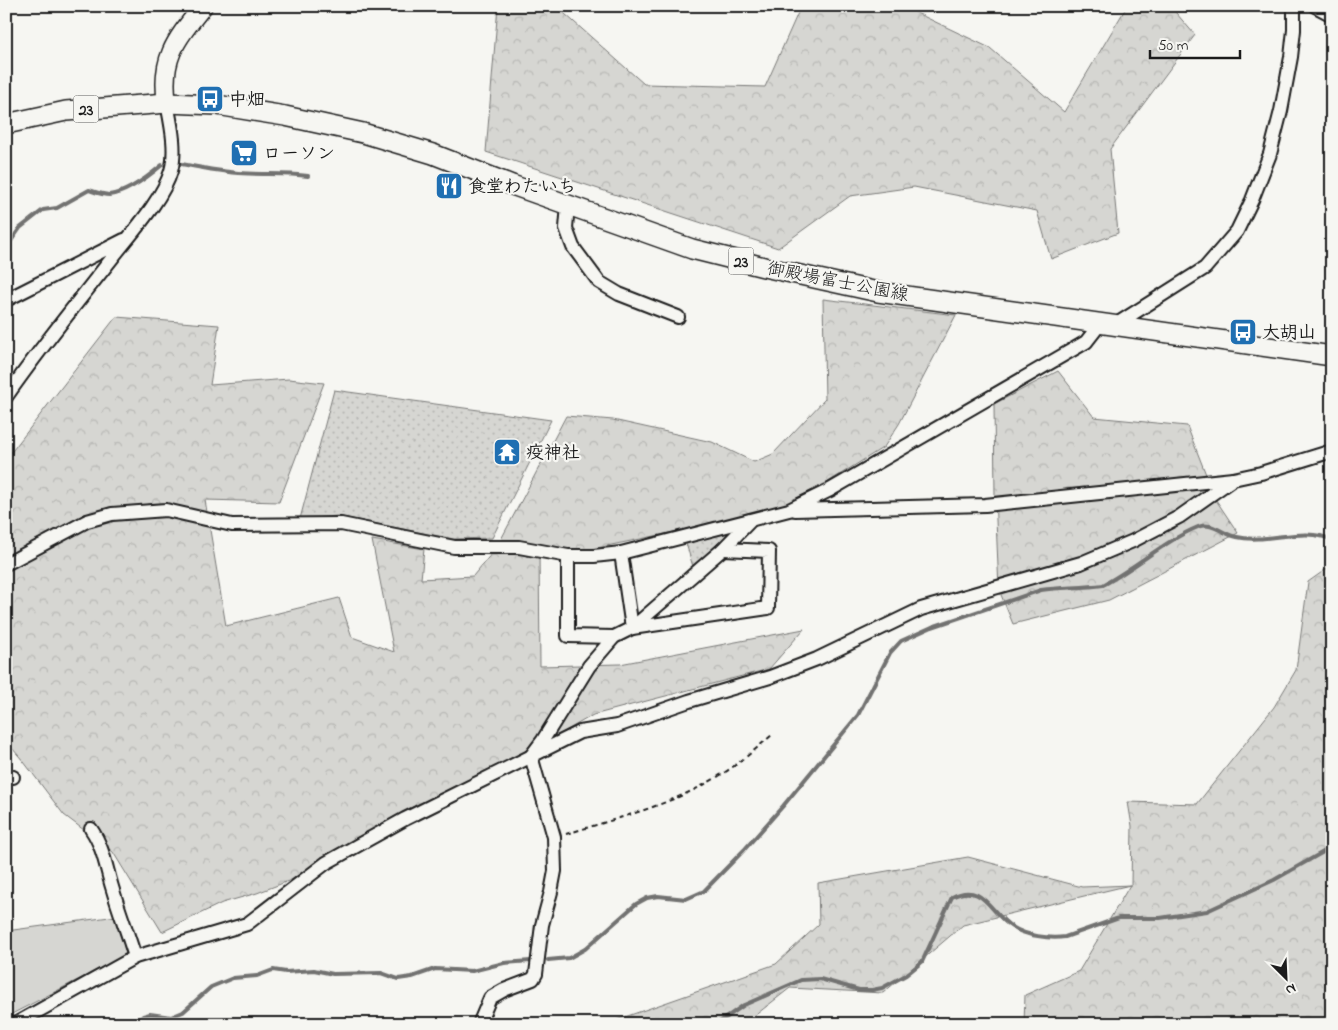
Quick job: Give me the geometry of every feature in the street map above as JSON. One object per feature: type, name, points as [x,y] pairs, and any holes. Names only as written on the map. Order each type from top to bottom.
[{"type":"main road","points":[[167,103],[165,70],[175,42],[203,6]]},
{"type":"main road","name":"御殿場富士公園線","points":[[6,124],[66,111],[167,103],[218,105],[285,116],[363,133],[433,154],[512,185],[692,249],[827,281],[878,292],[1332,356]]},
{"type":"street","points":[[6,564],[87,521],[112,514],[166,510],[232,525],[341,524],[454,547],[519,547],[568,556],[594,556],[621,553],[789,510],[830,490],[1086,342],[1108,324],[1205,268],[1237,231],[1252,200],[1272,145],[1291,57],[1294,6]]},
{"type":"street","points":[[1315,6],[1332,15]]},
{"type":"street","points":[[6,397],[27,367],[129,238],[162,191],[171,171],[173,146],[167,103]]},
{"type":"street","points":[[568,205],[566,228],[573,247],[599,282],[619,294],[678,317]]},
{"type":"street","points":[[6,300],[129,238]]},
{"type":"street","points":[[789,510],[985,505],[1233,479],[1261,473],[1332,451]]},
{"type":"street","points":[[15,1024],[135,957],[247,924],[326,863],[405,819],[580,732],[618,726],[688,701],[770,677],[817,659],[921,609],[1081,563],[1133,541],[1179,517],[1233,479]]},
{"type":"street","points":[[531,756],[543,740],[588,666],[614,637],[632,628],[723,549],[751,520]]},
{"type":"street","points":[[632,628],[768,608],[769,551],[723,549]]},
{"type":"street","points":[[621,553],[632,628]]},
{"type":"street","points":[[568,556],[568,636],[614,637]]},
{"type":"street","points":[[479,1024],[490,998],[504,990],[533,980],[536,974],[542,925],[555,871],[554,837],[531,756]]},
{"type":"street","points":[[91,828],[97,837],[104,857],[135,957]]},
{"type":"path","points":[[554,837],[663,803],[696,788],[722,774],[773,734]]},
{"type":"green space","points":[[498,6],[556,6],[644,84],[765,87],[801,6],[902,6],[990,48],[1064,112],[1127,6],[1170,6],[1195,35],[1110,149],[1118,233],[1051,259],[1037,211],[914,187],[850,196],[778,248],[486,152]]},
{"type":"green space","points":[[823,299],[956,315],[899,424],[884,447],[828,482],[771,512],[592,549],[539,551],[540,666],[620,664],[804,629],[769,669],[593,715],[491,774],[413,807],[325,857],[291,880],[257,893],[222,903],[162,932],[113,852],[64,815],[6,741],[6,459],[116,317],[219,325],[210,385],[289,379],[324,383],[279,502],[205,500],[226,626],[339,598],[352,637],[394,652],[372,540],[424,549],[421,579],[473,576],[497,547],[566,416],[613,420],[712,442],[754,462],[773,454],[825,399]]},
{"type":"green space","points":[[1058,371],[1094,417],[1187,426],[1216,500],[1238,533],[1109,600],[1013,624],[999,590],[994,404]]},
{"type":"green space","points":[[334,390],[551,420],[492,538],[454,539],[337,516],[300,519]]},
{"type":"green space","points":[[744,524],[694,570],[685,540]]},
{"type":"green space","points":[[1332,565],[1332,1024],[1024,1024],[1025,995],[1079,971],[1130,885],[1132,826],[1128,802],[1197,804],[1274,707],[1296,670],[1308,582]]},
{"type":"green space","points":[[968,857],[1082,887],[1130,885],[963,925],[883,993],[790,988],[744,1024],[609,1024],[776,964],[819,924],[818,883]]},
{"type":"green space","points":[[117,916],[126,955],[6,1017],[6,931]]},
{"type":"waterway","points":[[176,163],[238,173],[308,176]]},
{"type":"waterway","points":[[6,248],[20,228],[43,210],[57,208],[89,190],[102,194],[116,194],[130,188],[162,165]]},
{"type":"waterway","points":[[548,960],[569,958],[585,949],[636,904],[647,898],[658,896],[686,899],[704,891],[783,806],[858,715],[890,653],[901,641],[932,627],[1041,590],[1103,585],[1174,539],[1198,527],[1213,527],[1232,536],[1249,539],[1310,535],[1332,540]]},
{"type":"waterway","points":[[717,1024],[744,1005],[801,980],[820,979],[859,990],[882,988],[906,975],[922,962],[952,897],[963,893],[979,896],[1004,921],[1024,933],[1052,938],[1065,937],[1119,918],[1160,918],[1207,911],[1274,880],[1332,847]]},
{"type":"waterway","points":[[135,1024],[143,1016],[150,1014],[171,1017],[183,1012],[211,987],[233,978],[257,976],[273,970],[286,972],[314,970],[333,974],[381,973],[398,979],[412,977],[435,969],[472,971],[504,963],[531,961]]},
{"type":"place","name":"中畑","points":[[210,99]]},
{"type":"place","name":"ローソン","points":[[244,153]]},
{"type":"place","name":"食堂わたいち","points":[[449,186]]},
{"type":"place","name":"大胡山","points":[[1243,332]]},
{"type":"place","name":"疫神社","points":[[507,452]]}]
